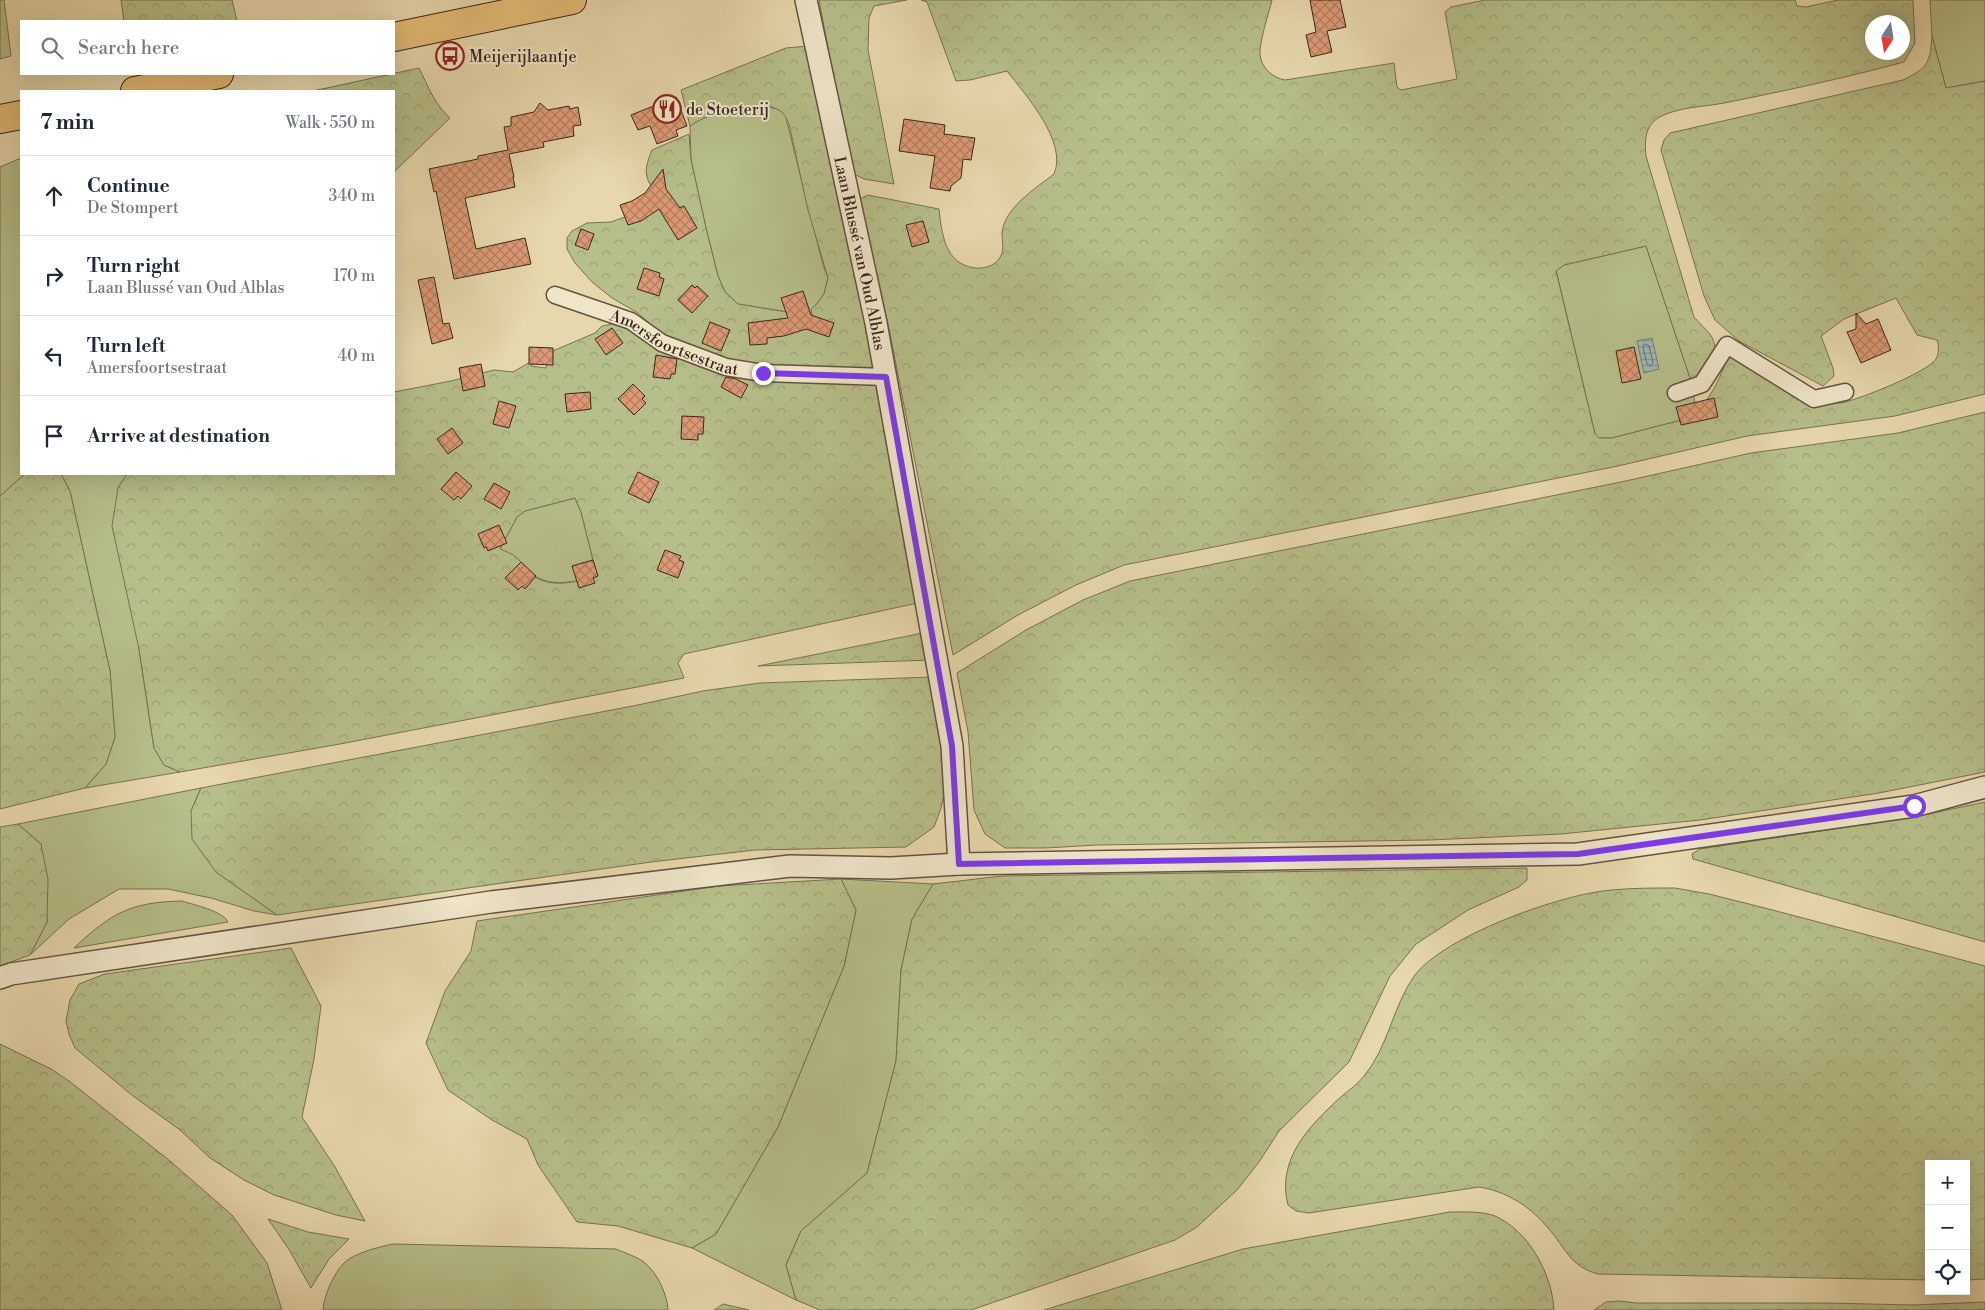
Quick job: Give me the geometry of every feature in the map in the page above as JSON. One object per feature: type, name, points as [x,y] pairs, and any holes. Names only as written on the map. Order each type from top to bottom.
[{"type":"main road","points":[[395,37],[572,0]]},
{"type":"main road","points":[[140,90],[214,75]]},
{"type":"main road","points":[[0,119],[20,115]]},
{"type":"street","name":"Laan Blussé van Oud Alblas","points":[[806,0],[870,294],[952,746],[959,864]]},
{"type":"street","name":"Amersfoortsestraat","points":[[555,295],[631,321],[662,343],[726,367],[763,373],[886,377]]},
{"type":"street","points":[[1676,392],[1702,384],[1727,344],[1814,398],[1845,392]]},
{"type":"street","points":[[0,978],[11,974],[491,902],[780,867],[891,868],[959,864],[1578,854],[1914,806],[1985,787]]},
{"type":"green space","points":[[0,0],[4,0],[11,56],[0,59]]},
{"type":"green space","points":[[121,0],[232,0],[237,20],[124,20]]},
{"type":"green space","points":[[819,0],[907,0],[874,6],[869,18],[868,50],[894,184],[864,179],[854,174]]},
{"type":"green space","points":[[921,0],[1272,0],[1260,54],[1265,68],[1272,75],[1285,80],[1394,63],[1397,87],[1401,90],[1457,79],[1445,12],[1451,7],[1485,0],[1795,0],[1797,6],[1806,7],[1838,0],[1913,0],[1915,43],[1910,52],[1910,15],[1865,15],[1865,60],[1905,60],[1904,62],[1792,89],[1665,114],[1650,126],[1646,140],[1646,156],[1694,317],[1714,341],[1714,355],[1711,361],[1692,384],[1646,246],[1564,265],[1556,271],[1595,434],[1599,438],[1612,438],[1697,416],[1716,385],[1730,354],[1825,401],[1837,403],[1850,401],[1876,391],[1920,371],[1936,359],[1938,355],[1937,340],[1917,335],[1896,298],[1844,319],[1821,336],[1833,368],[1834,376],[1823,386],[1739,341],[1715,320],[1704,296],[1661,150],[1664,140],[1670,133],[1903,80],[1918,72],[1926,64],[1929,59],[1932,36],[1946,88],[1985,81],[1985,394],[1895,416],[1747,436],[1618,466],[1124,565],[1076,585],[1018,615],[953,655],[889,329],[860,199],[868,195],[939,209],[944,238],[951,254],[957,261],[965,265],[975,268],[985,267],[994,264],[1001,256],[1003,246],[1002,233],[1008,215],[1022,199],[1054,174],[1057,161],[1050,133],[1033,105],[1007,71],[970,80],[956,81],[927,2]]},
{"type":"green space","points":[[1930,0],[1985,0],[1985,81],[1946,88],[1932,36]]},
{"type":"green space","points":[[807,46],[876,368],[782,368],[730,362],[671,340],[638,313],[612,298],[592,282],[575,263],[567,249],[567,238],[572,231],[587,223],[611,222],[633,214],[658,194],[653,189],[646,173],[647,163],[652,150],[689,134],[691,160],[706,228],[718,276],[725,292],[738,304],[787,312],[813,320],[811,309],[824,294],[828,278],[808,210],[786,117],[777,109],[758,106],[745,107],[708,117],[690,126],[681,90],[786,48]]},
{"type":"green space","points":[[419,68],[436,101],[450,118],[395,171],[395,90],[318,90],[387,75],[395,75],[395,73]]},
{"type":"green space","points":[[758,105],[778,109],[785,114],[823,265],[828,278],[824,294],[815,306],[813,320],[787,312],[738,304],[725,292],[718,276],[691,160],[690,126],[714,114]]},
{"type":"green space","points":[[20,158],[20,475],[24,475],[0,496],[0,167]]},
{"type":"green space","points":[[1646,246],[1692,384],[1697,416],[1612,438],[1599,438],[1595,434],[1556,270],[1564,265]]},
{"type":"green space","points":[[612,324],[624,325],[679,358],[700,367],[726,373],[879,382],[922,602],[684,654],[678,663],[684,678],[340,744],[180,772],[164,765],[154,748],[139,649],[112,526],[118,488],[126,475],[395,475],[395,392],[494,370],[513,372],[532,361],[531,366],[546,368],[548,353],[595,333],[602,326]],"holes":[[[575,498],[581,512],[597,576],[562,583],[545,581],[537,578],[515,557],[500,549],[517,517],[525,511]]]},
{"type":"green space","points":[[1985,412],[1985,772],[1879,793],[1700,820],[1561,834],[1430,840],[1005,848],[985,834],[974,810],[968,732],[957,673],[1026,630],[1083,600],[1130,581],[1621,482],[1751,453],[1898,433]]},
{"type":"green space","points":[[24,475],[62,475],[70,491],[110,671],[115,737],[106,764],[85,788],[0,809],[0,496]]},
{"type":"green space","points":[[62,475],[126,475],[118,488],[154,748],[164,765],[180,772],[85,788],[106,764],[115,737],[110,671],[70,491]]},
{"type":"green space","points":[[575,498],[581,512],[597,576],[565,582],[544,580],[524,569],[500,549],[517,517],[525,511]]},
{"type":"green space","points":[[928,632],[931,660],[758,666]]},
{"type":"green space","points":[[933,677],[948,775],[941,808],[934,827],[906,847],[755,850],[651,862],[277,915],[216,872],[192,839],[191,811],[201,788],[703,691],[760,683]]},
{"type":"green space","points":[[201,788],[191,811],[216,872],[277,915],[168,889],[119,889],[69,919],[30,955],[47,922],[41,844],[18,824]]},
{"type":"green space","points":[[1985,802],[1985,942],[1693,859],[1692,854],[1700,849],[1914,817]]},
{"type":"green space","points":[[18,824],[41,844],[48,879],[47,922],[30,955],[0,966],[0,827]]},
{"type":"green space","points":[[1527,868],[1527,880],[1519,887],[1468,910],[1416,944],[1390,976],[1349,1062],[1279,1131],[1259,1162],[1237,1190],[1197,1227],[1175,1240],[971,1310],[820,1310],[796,1300],[786,1265],[801,1231],[867,1173],[896,1061],[901,970],[912,919],[933,884],[1002,876]]},
{"type":"green space","points":[[841,879],[933,884],[912,919],[901,970],[896,1061],[867,1173],[801,1231],[786,1265],[796,1300],[692,1248],[716,1234],[778,1127],[844,966],[856,910]]},
{"type":"green space","points":[[841,879],[856,910],[844,966],[778,1127],[716,1234],[692,1248],[618,1226],[577,1222],[538,1165],[527,1139],[492,1120],[448,1090],[426,1043],[445,991],[471,951],[477,921],[719,886]]},
{"type":"green space","points":[[1675,888],[1709,894],[1985,966],[1985,1279],[1970,1280],[1970,1160],[1925,1160],[1925,1280],[1598,1274],[1588,1271],[1574,1261],[1541,1220],[1526,1207],[1499,1192],[1479,1187],[1309,1213],[1296,1211],[1288,1205],[1287,1173],[1291,1158],[1298,1144],[1318,1119],[1359,1082],[1372,1065],[1385,1040],[1407,987],[1415,975],[1430,960],[1450,946],[1475,933],[1530,910],[1582,895],[1630,889]]},
{"type":"green space","points":[[182,901],[214,912],[225,918],[228,922],[74,948],[99,926],[123,912],[149,904]]},
{"type":"green space","points":[[291,948],[321,1006],[314,1059],[302,1117],[335,1167],[365,1221],[336,1215],[274,1195],[244,1180],[210,1158],[180,1130],[133,1096],[75,1048],[69,1034],[66,1021],[70,1000],[79,984],[105,974]]},
{"type":"green space","points":[[0,1044],[51,1069],[69,1081],[170,1161],[232,1215],[267,1263],[282,1310],[0,1310]]},
{"type":"green space","points":[[1450,1212],[1490,1214],[1507,1223],[1518,1232],[1528,1243],[1543,1268],[1549,1282],[1554,1310],[1044,1310],[1243,1249]]},
{"type":"green space","points":[[268,1219],[308,1232],[349,1239],[329,1259],[311,1288],[288,1248]]},
{"type":"green space","points":[[393,1244],[616,1249],[639,1259],[650,1268],[661,1285],[666,1297],[668,1310],[323,1310],[330,1285],[337,1272],[348,1259],[360,1253]]},
{"type":"green space","points":[[1606,1302],[1636,1303],[1912,1305],[1985,1302],[1985,1310],[1594,1310]]},
{"type":"green space","points":[[723,1304],[749,1310],[714,1310]]},
{"type":"water","points":[[1652,338],[1659,369],[1644,373],[1637,341]]},
{"type":"building","points":[[1310,0],[1340,0],[1346,27],[1327,31],[1332,52],[1311,57],[1306,35],[1316,32]]},
{"type":"building","points":[[676,97],[687,126],[676,130],[678,136],[657,144],[650,126],[638,130],[631,115]]},
{"type":"building","points":[[540,103],[548,110],[569,106],[570,109],[578,107],[581,125],[573,126],[574,136],[543,142],[544,147],[509,154],[515,187],[465,198],[476,249],[525,238],[531,264],[454,279],[436,191],[434,192],[429,169],[478,159],[478,156],[508,150],[504,127],[511,126],[511,117],[534,112]]},
{"type":"building","points":[[904,119],[945,125],[944,134],[975,138],[971,160],[963,159],[961,178],[951,186],[950,191],[930,188],[935,156],[899,151]]},
{"type":"building","points":[[663,169],[666,189],[680,208],[684,206],[697,228],[678,240],[659,209],[641,221],[628,225],[620,205],[632,201],[645,193]]},
{"type":"building","points":[[923,221],[929,242],[912,247],[906,225]]},
{"type":"building","points":[[581,229],[594,234],[588,250],[575,245]]},
{"type":"building","points":[[644,268],[660,273],[659,277],[664,279],[659,296],[637,289]]},
{"type":"building","points":[[434,277],[443,324],[449,323],[453,338],[432,344],[418,280]]},
{"type":"building","points":[[692,285],[695,288],[697,286],[708,296],[692,313],[678,300]]},
{"type":"building","points":[[803,291],[811,315],[834,323],[829,337],[806,329],[784,336],[767,338],[767,344],[750,345],[748,323],[788,318],[781,298]]},
{"type":"building","points":[[1856,313],[1866,324],[1878,319],[1891,350],[1861,363],[1847,332],[1856,329]]},
{"type":"building","points":[[710,322],[730,330],[721,351],[702,343]]},
{"type":"building","points":[[612,328],[623,343],[606,355],[595,339]]},
{"type":"building","points":[[529,347],[553,348],[553,365],[529,364]]},
{"type":"building","points":[[1634,347],[1641,379],[1622,383],[1616,351]]},
{"type":"building","points":[[656,355],[677,359],[675,374],[671,374],[670,379],[653,377]]},
{"type":"building","points":[[481,364],[485,386],[463,391],[459,368]]},
{"type":"building","points":[[726,377],[736,379],[748,385],[741,398],[721,387]]},
{"type":"building","points":[[633,384],[645,396],[642,399],[646,403],[634,415],[618,399]]},
{"type":"building","points":[[590,392],[591,409],[567,412],[565,394]]},
{"type":"building","points":[[1714,398],[1718,417],[1681,425],[1676,407]]},
{"type":"building","points":[[499,401],[516,406],[509,428],[493,424]]},
{"type":"building","points":[[682,416],[704,417],[703,434],[698,434],[698,440],[681,439]]},
{"type":"building","points":[[452,428],[463,443],[448,454],[437,439]]},
{"type":"building","points":[[456,472],[472,486],[461,499],[458,496],[454,500],[441,489]]},
{"type":"building","points":[[638,472],[659,482],[649,503],[628,493]]},
{"type":"building","points":[[494,483],[510,492],[501,509],[484,499]]},
{"type":"building","points":[[499,525],[507,543],[488,551],[486,547],[484,548],[478,534]]},
{"type":"building","points":[[665,550],[681,556],[679,560],[684,562],[678,578],[657,570]]},
{"type":"building","points":[[593,560],[598,576],[593,578],[595,583],[579,588],[572,566]]},
{"type":"building","points":[[521,562],[536,576],[525,589],[522,586],[518,590],[505,578]]},
{"type":"place","name":"Meijerijlaantje","points":[[450,56]]},
{"type":"place","name":"de Stoeterij","points":[[667,109]]},
{"type":"route","points":[[763,373],[886,377],[952,746],[959,864],[1578,854],[1914,806]]}]
